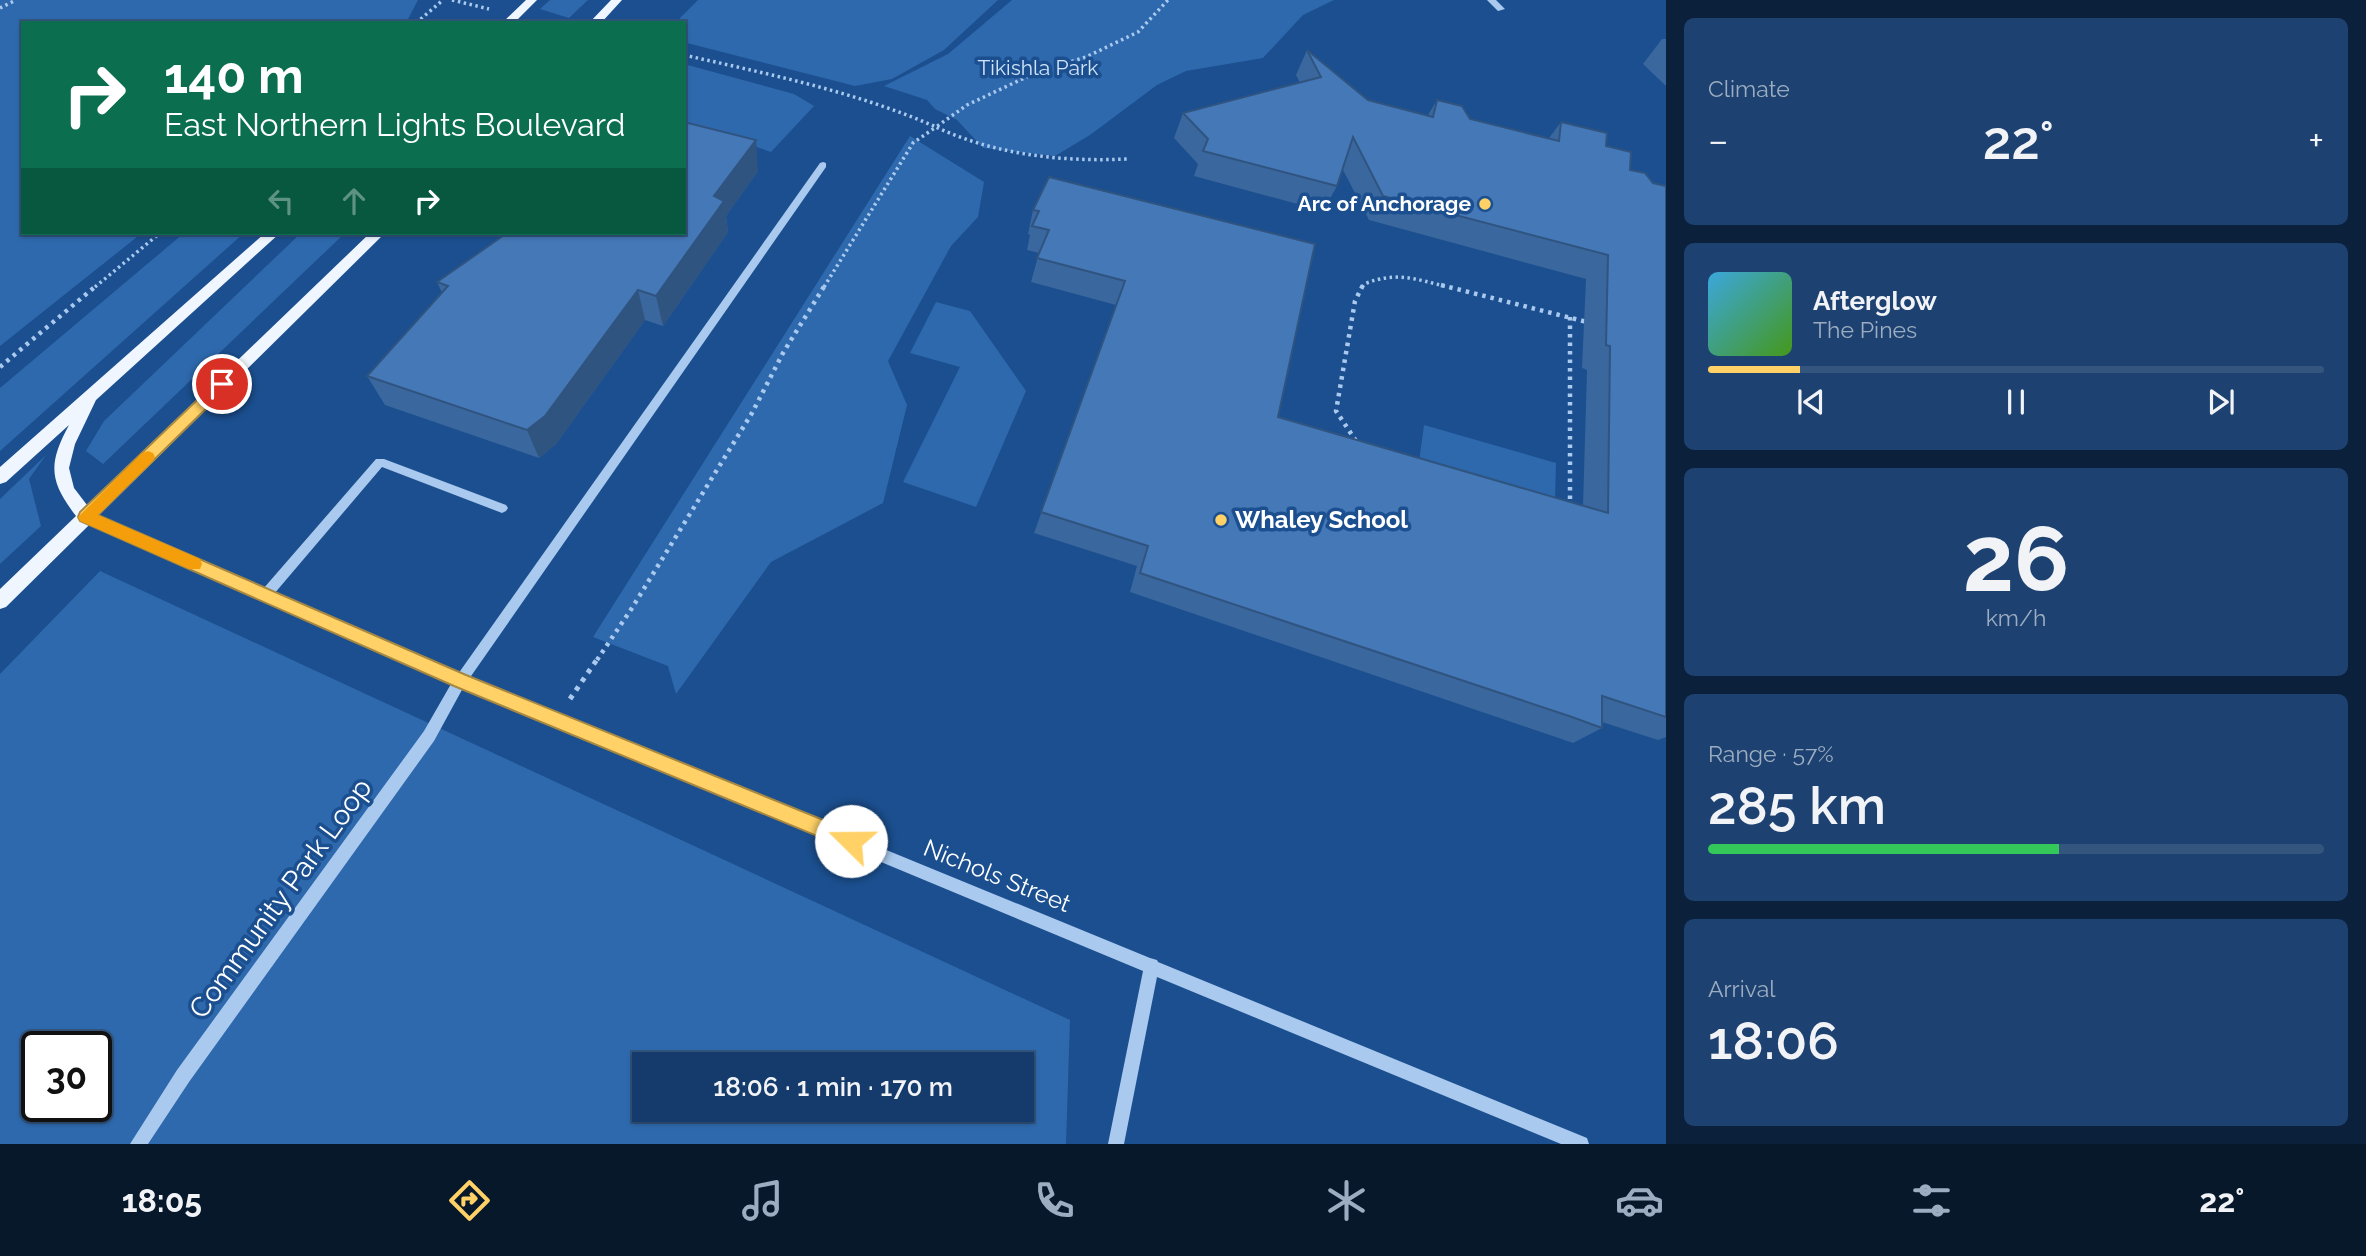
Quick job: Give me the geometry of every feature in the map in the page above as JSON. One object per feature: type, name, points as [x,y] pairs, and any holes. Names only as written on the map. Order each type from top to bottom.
[{"type":"main road","points":[[509,21],[532,0]]},
{"type":"main road","points":[[596,21],[617,0]]},
{"type":"main road","points":[[0,477],[271,235]]},
{"type":"main road","points":[[0,601],[376,235]]},
{"type":"main road","points":[[86,517],[65,489],[61,463],[94,393]]},
{"type":"street","points":[[1491,0],[1501,9]]},
{"type":"street","name":"Community Park Loop","points":[[138,1144],[183,1076],[429,736],[460,681],[822,165]]},
{"type":"street","points":[[265,595],[380,462],[502,508]]},
{"type":"street","name":"Nichols Street","points":[[86,517],[460,681],[1581,1144]]},
{"type":"street","points":[[1116,1144],[1152,965]]},
{"type":"path","points":[[0,8],[16,0]]},
{"type":"path","points":[[418,21],[443,0]]},
{"type":"path","points":[[452,0],[489,9]]},
{"type":"path","points":[[556,720],[632,608],[752,413],[783,352],[913,143],[967,105],[1035,73],[1086,57],[1138,33],[1168,0]]},
{"type":"path","points":[[686,55],[765,73],[904,113],[946,132],[993,146],[1052,159],[1095,162],[1128,159]]},
{"type":"path","points":[[0,367],[158,235]]},
{"type":"path","points":[[1362,446],[1353,440],[1336,411],[1355,301],[1364,284],[1385,276],[1415,279],[1596,324]]},
{"type":"path","points":[[1569,514],[1570,317]]},
{"type":"green space","points":[[0,0],[418,0],[407,21],[21,21],[21,235],[139,235],[0,346]]},
{"type":"green space","points":[[550,0],[588,0],[569,18],[540,9]]},
{"type":"green space","points":[[698,0],[998,0],[944,50],[892,79],[855,86],[687,43],[686,21],[681,21],[680,18]]},
{"type":"green space","name":"Tikishla Park","points":[[1012,0],[1334,0],[1303,15],[1263,58],[1186,71],[1157,85],[1090,135],[1055,156],[983,148],[957,120],[935,109],[927,100],[884,86],[948,54]]},
{"type":"green space","points":[[686,65],[794,94],[814,106],[771,152],[686,123]]},
{"type":"green space","points":[[910,136],[984,182],[978,217],[951,246],[888,361],[907,405],[883,503],[771,562],[676,694],[668,666],[593,637]]},
{"type":"green space","points":[[182,235],[242,235],[0,451],[0,388]]},
{"type":"green space","points":[[299,235],[343,235],[103,464],[86,451],[104,421]]},
{"type":"green space","points":[[936,302],[970,311],[1026,391],[976,507],[903,482],[960,367],[910,353]]},
{"type":"green space","points":[[1424,425],[1556,463],[1555,502],[1419,462]]},
{"type":"green space","points":[[46,455],[29,479],[41,526],[0,564],[0,499]]},
{"type":"green space","points":[[100,571],[1070,1020],[1066,1144],[0,1144],[0,674]]},
{"type":"building","points":[[1307,50],[1368,100],[1433,117],[1437,100],[1462,106],[1470,119],[1559,141],[1561,122],[1607,133],[1606,146],[1631,152],[1630,170],[1645,173],[1653,183],[1666,186],[1666,717],[1602,696],[1602,728],[1140,573],[1148,546],[1041,512],[1125,281],[1037,258],[1049,230],[1032,226],[1039,211],[1033,210],[1049,177],[1315,244],[1278,417],[1608,513],[1608,255],[1383,196],[1353,137],[1337,186],[1203,151],[1208,139],[1183,113],[1321,77]]},
{"type":"building","points":[[686,122],[756,140],[714,196],[724,201],[656,296],[638,290],[545,416],[527,430],[367,376],[448,286],[437,282],[504,235],[686,235]]},
{"type":"slow traffic","points":[[148,457],[86,517],[194,564]]},
{"type":"place","name":"Arc of Anchorage","points":[[1485,204]]},
{"type":"place","name":"Whaley School","points":[[1221,520]]},
{"type":"route","points":[[222,384],[86,517],[460,681],[851,841]]}]
